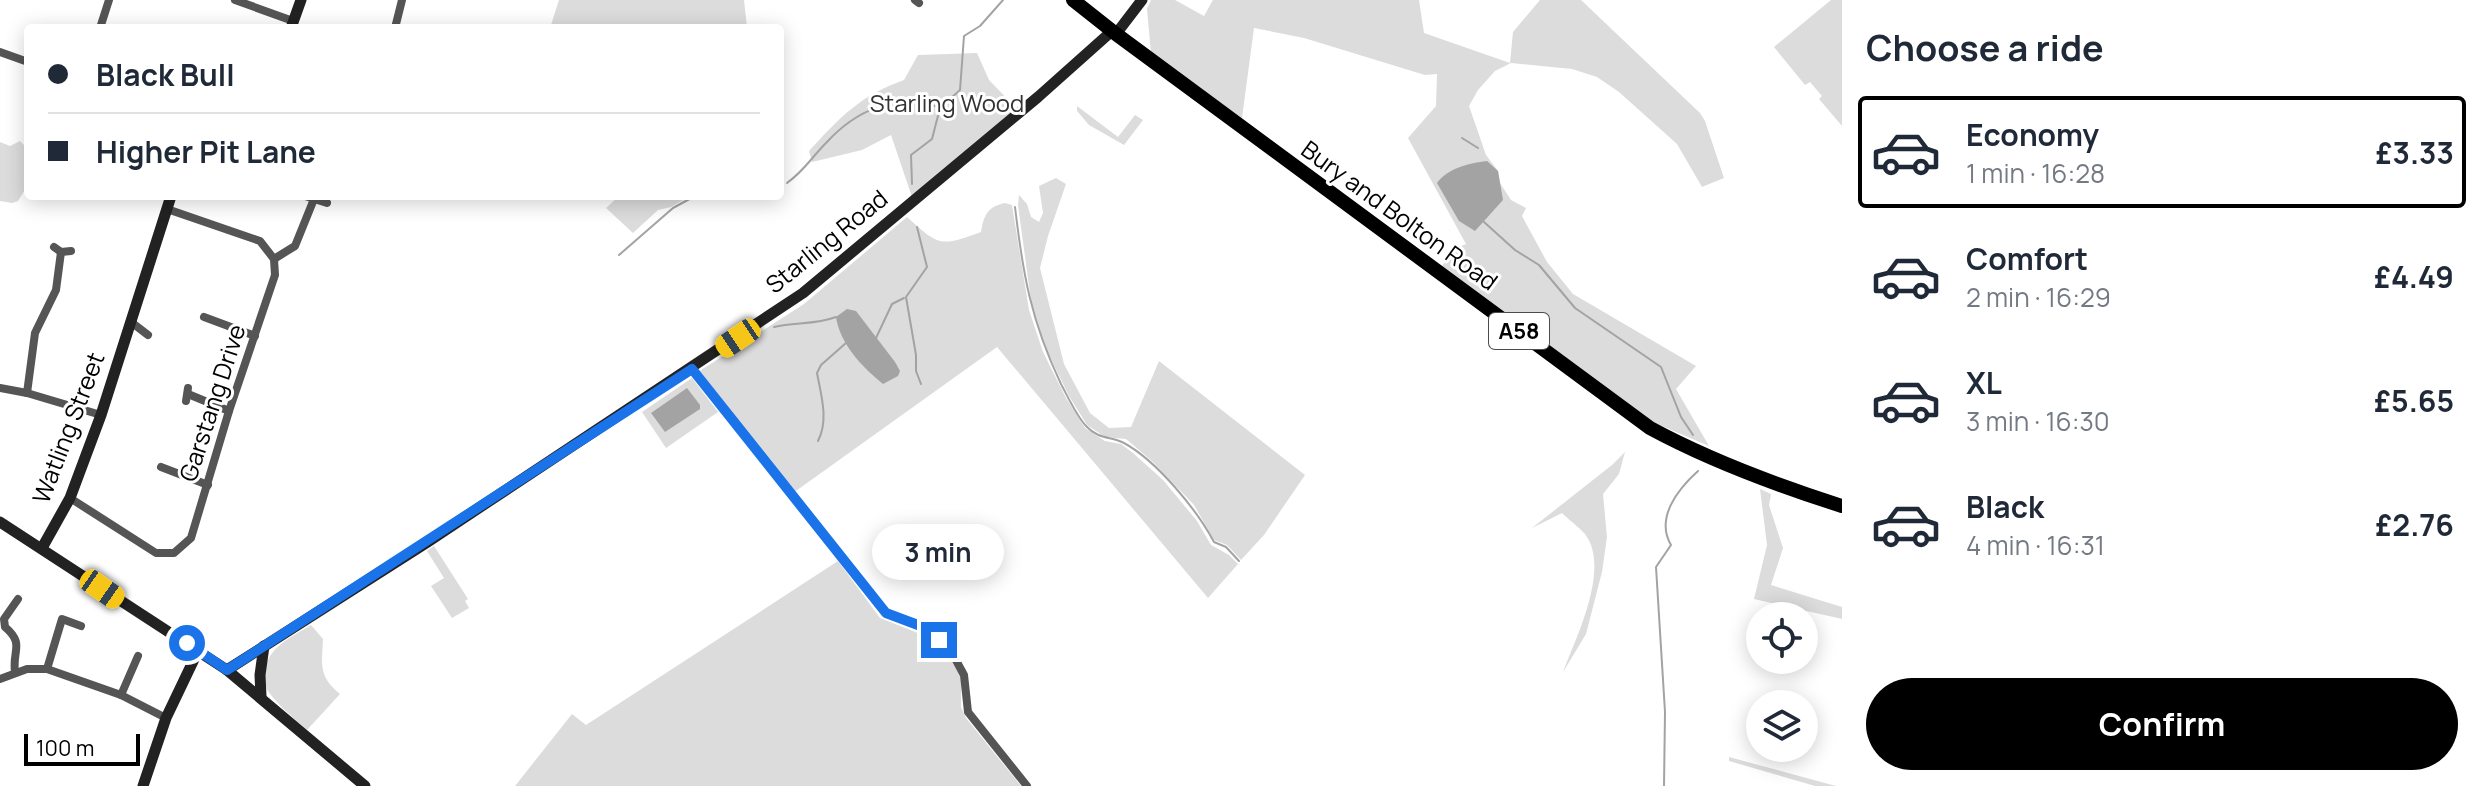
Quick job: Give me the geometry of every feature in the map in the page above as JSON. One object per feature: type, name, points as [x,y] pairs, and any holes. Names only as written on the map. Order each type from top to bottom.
[{"type":"highway","name":"Bury and Bolton Road","points":[[1073,0],[1650,428],[1689,450],[1842,506]]},
{"type":"main road","points":[[292,24],[301,0]]},
{"type":"main road","name":"Starling Road","points":[[227,670],[692,369],[803,293],[1114,33],[1142,0]]},
{"type":"main road","name":"Watling Street","points":[[42,548],[70,498],[101,415],[170,200]]},
{"type":"main road","points":[[0,522],[227,670],[365,786]]},
{"type":"main road","points":[[261,696],[264,646]]},
{"type":"main road","points":[[143,786],[166,718],[198,651]]},
{"type":"street","points":[[101,24],[109,0]]},
{"type":"street","points":[[235,0],[290,24]]},
{"type":"street","points":[[396,24],[402,0]]},
{"type":"street","points":[[0,52],[24,61]]},
{"type":"street","points":[[167,209],[260,241],[274,259],[295,246],[309,200]]},
{"type":"street","points":[[317,200],[327,203]]},
{"type":"street","points":[[27,393],[35,333],[56,290],[62,250]]},
{"type":"street","name":"Garstang Drive","points":[[70,498],[156,553],[174,553],[191,538],[229,411],[275,275],[274,259]]},
{"type":"street","points":[[204,317],[255,336]]},
{"type":"street","points":[[131,322],[148,335]]},
{"type":"street","points":[[692,369],[886,613],[926,628],[952,653],[964,675],[968,712],[1027,786]]},
{"type":"street","points":[[0,388],[101,415]]},
{"type":"street","points":[[187,395],[229,411]]},
{"type":"street","points":[[161,467],[208,485]]},
{"type":"street","points":[[15,672],[13,656],[18,646],[16,637],[5,627],[4,619],[18,599]]},
{"type":"street","points":[[47,669],[62,619],[81,626]]},
{"type":"street","points":[[121,695],[138,656]]},
{"type":"street","points":[[0,679],[36,667],[47,669],[121,695],[166,718]]},
{"type":"green space","points":[[559,0],[744,0],[747,24],[551,24]]},
{"type":"green space","points":[[1151,0],[1175,0],[1204,16],[1213,0],[1419,0],[1424,33],[1510,63],[1513,32],[1540,0],[1581,0],[1700,113],[1724,178],[1702,187],[1677,144],[1619,92],[1597,77],[1572,69],[1511,63],[1495,71],[1469,106],[1486,155],[1498,171],[1500,183],[1511,200],[1526,208],[1522,216],[1547,262],[1573,294],[1696,366],[1676,389],[1709,446],[1655,423],[1442,266],[1454,249],[1466,244],[1408,138],[1436,106],[1437,74],[1425,75],[1304,38],[1254,28],[1242,118],[1151,53],[1147,9]]},
{"type":"green space","points":[[1831,0],[1842,0],[1842,126],[1819,99],[1822,96],[1810,82],[1805,85],[1774,47]]},
{"type":"green space","name":"Starling Wood","points":[[977,53],[989,80],[1017,109],[912,197],[891,135],[862,150],[812,162],[809,151],[831,128],[863,100],[904,80],[918,55]]},
{"type":"green space","points":[[1077,106],[1118,137],[1135,115],[1143,120],[1124,145],[1089,125],[1077,111]]},
{"type":"green space","points":[[20,141],[24,145],[24,191],[18,201],[12,203],[0,201],[0,142],[10,146]]},
{"type":"green space","points":[[1056,178],[1066,184],[1040,268],[1064,364],[1090,413],[1109,428],[1131,427],[1159,361],[1305,475],[1264,535],[1241,560],[1227,545],[1214,540],[1194,505],[1153,462],[1126,439],[1105,437],[1087,425],[1046,349],[1032,308],[1018,205],[1019,195],[1027,204],[1031,217],[1039,222],[1043,213],[1039,186]]},
{"type":"green space","points":[[615,200],[683,200],[658,210],[633,233],[606,208]]},
{"type":"green space","points":[[1005,203],[1012,205],[1029,310],[1043,352],[1085,428],[1105,441],[1121,444],[1133,453],[1163,480],[1197,521],[1211,545],[1238,564],[1208,598],[997,347],[793,493],[698,372],[804,304],[907,217],[934,238],[957,240],[981,232],[987,213]]},
{"type":"green space","points":[[692,378],[718,412],[666,448],[642,412]]},
{"type":"green space","points":[[1625,452],[1619,474],[1603,494],[1607,537],[1602,572],[1586,634],[1563,672],[1589,603],[1593,584],[1592,548],[1585,534],[1562,513],[1532,528]]},
{"type":"green space","points":[[1760,489],[1771,494],[1769,505],[1783,548],[1771,585],[1842,607],[1842,619],[1818,614],[1818,602],[1754,599],[1767,545]]},
{"type":"green space","points":[[434,546],[468,599],[465,601],[469,608],[452,618],[431,586],[444,578],[427,551]]},
{"type":"green space","points":[[838,561],[880,618],[928,637],[945,652],[961,676],[961,707],[966,718],[1021,786],[515,786],[572,714],[586,725]]},
{"type":"green space","points":[[311,625],[323,639],[325,676],[340,694],[307,730],[269,693],[265,678],[268,659],[273,652]]},
{"type":"green space","points":[[1729,757],[1836,786],[1815,786],[1729,761]]},
{"type":"shaded area","points":[[1487,161],[1498,171],[1503,200],[1475,231],[1459,221],[1437,183],[1459,167]]},
{"type":"shaded area","points":[[847,309],[856,311],[895,362],[900,371],[898,376],[883,384],[853,354],[842,336],[836,317]]},
{"type":"shaded area","points":[[687,388],[700,409],[665,432],[651,413]]},
{"type":"waterway","points":[[912,184],[911,155],[932,139],[940,108],[960,90],[964,36],[980,26],[1003,0]]},
{"type":"waterway","points":[[787,183],[837,132],[863,114],[892,103],[922,103],[938,107]]},
{"type":"waterway","points":[[1462,138],[1478,148]]},
{"type":"waterway","points":[[619,255],[673,208],[688,200]]},
{"type":"waterway","points":[[1015,207],[1021,254],[1035,318],[1061,384],[1079,417],[1096,434],[1124,443],[1150,462],[1187,501],[1214,542],[1226,547],[1239,561]]},
{"type":"waterway","points":[[1484,222],[1515,250],[1539,265],[1575,308],[1661,367],[1681,417],[1693,435]]},
{"type":"waterway","points":[[917,227],[927,267],[906,297],[916,371],[921,384]]},
{"type":"waterway","points":[[876,338],[892,304],[904,298]]},
{"type":"waterway","points":[[774,327],[836,317]]},
{"type":"waterway","points":[[818,441],[824,416],[817,373],[821,365],[846,343]]},
{"type":"waterway","points":[[1664,786],[1665,712],[1656,567],[1671,545],[1667,535],[1667,514],[1676,495],[1698,471]]},
{"type":"route","points":[[187,643],[227,670],[692,369],[886,613],[926,628],[939,640]]}]
